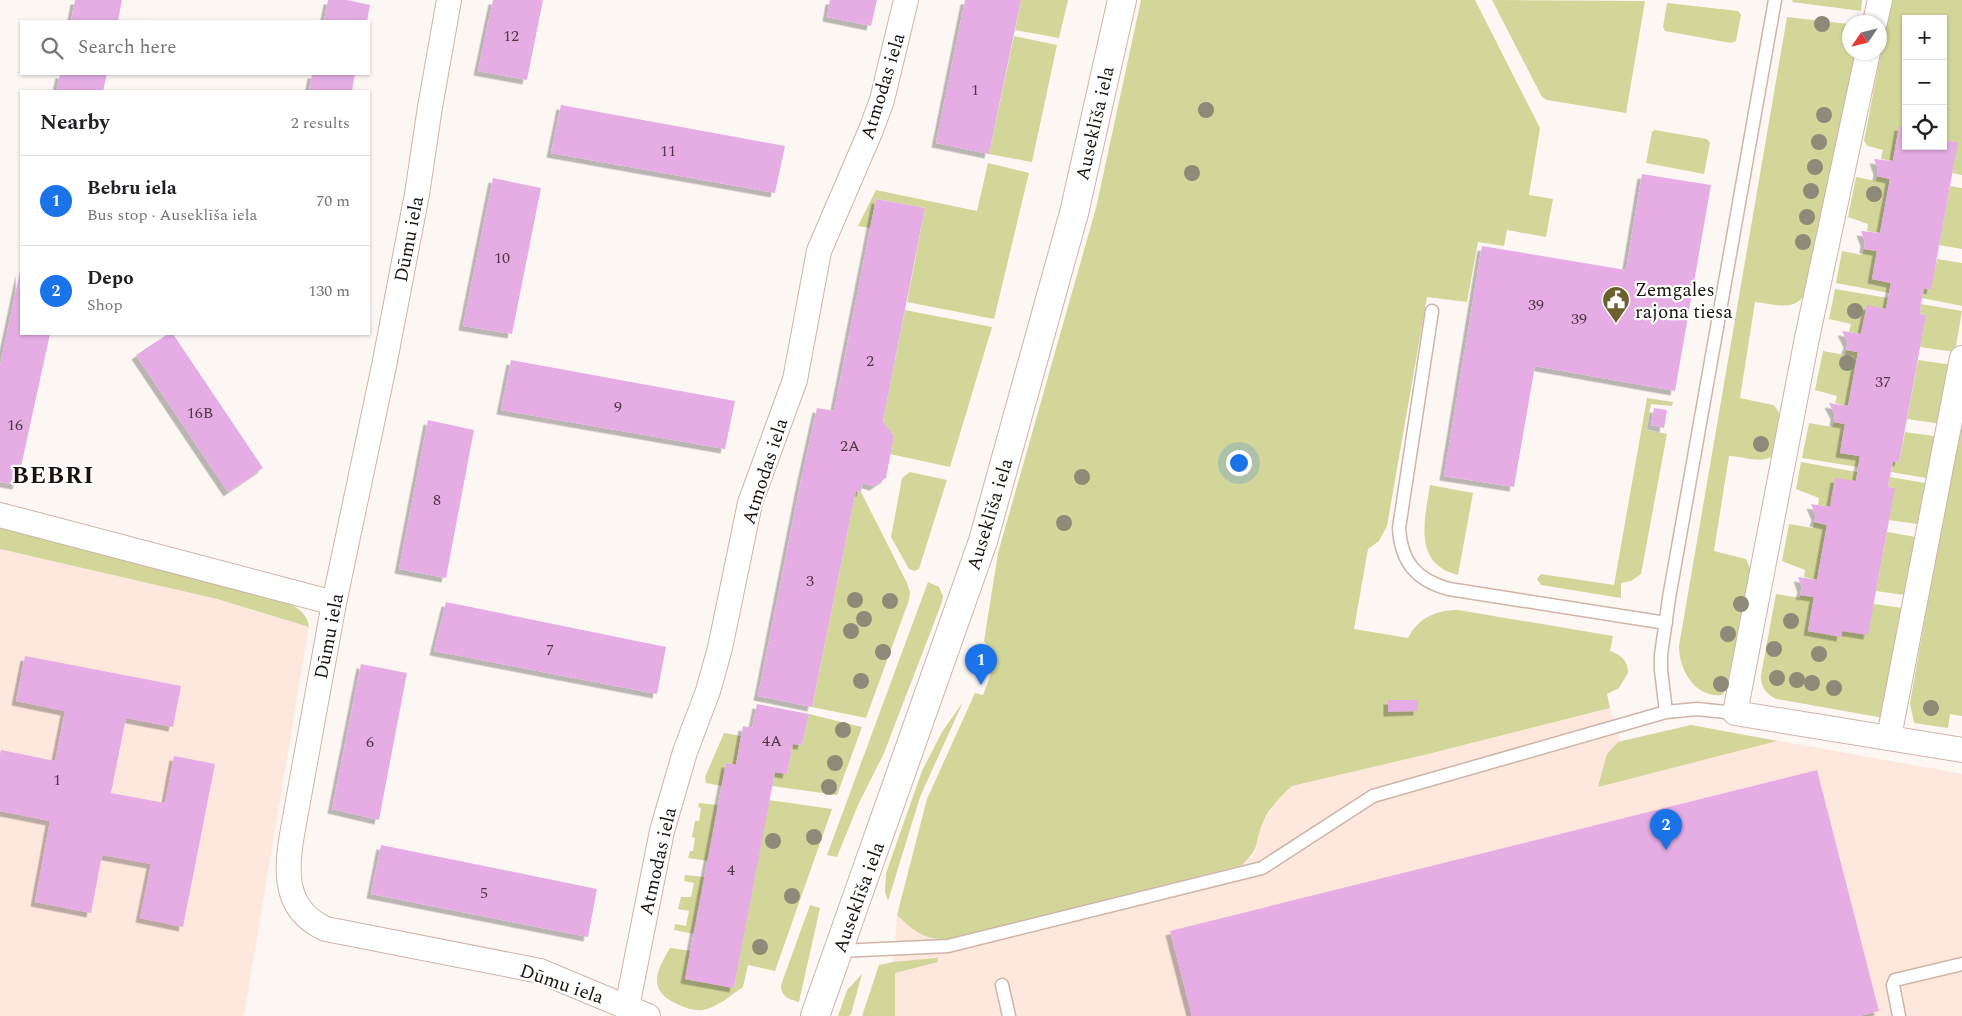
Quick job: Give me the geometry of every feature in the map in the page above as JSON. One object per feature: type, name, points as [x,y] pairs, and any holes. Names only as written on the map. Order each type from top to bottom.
[{"type":"street","name":"Dūmu iela","points":[[449,0],[425,137],[418,194],[334,602],[290,848],[289,883],[291,893],[302,912],[310,920],[326,929],[540,970],[648,1016]]},
{"type":"street","name":"Atmodas iela","points":[[627,1006],[662,831],[685,752],[715,670],[750,503],[795,380],[819,252],[882,100],[906,0]]},
{"type":"street","name":"Auseklīša iela","points":[[815,1016],[983,541],[1074,213],[1122,0]]},
{"type":"street","points":[[1877,15],[1880,0]]},
{"type":"street","points":[[1866,60],[1807,338],[1735,713],[1962,750]]},
{"type":"street","points":[[1889,737],[1962,358]]},
{"type":"street","points":[[0,514],[334,602]]},
{"type":"lane","points":[[1666,712],[1661,655],[1775,0]]},
{"type":"lane","points":[[1432,311],[1400,528],[1403,551],[1413,570],[1430,582],[1449,590],[1666,623]]},
{"type":"lane","points":[[839,951],[948,946],[1262,868],[1373,796],[1666,712],[1697,709],[1735,713]]},
{"type":"lane","points":[[1899,1016],[1893,984],[1895,980],[1962,964]]},
{"type":"lane","points":[[1002,985],[1010,1016]]},
{"type":"shaded area","points":[[0,549],[217,599],[309,627],[244,1016],[0,1016]]},
{"type":"shaded area","points":[[1610,708],[1620,741],[1691,725],[1962,774],[1962,1016],[895,1016],[895,973],[893,962],[897,915],[906,924],[962,938],[1242,865],[1255,852],[1261,825],[1278,799],[1292,786]]},
{"type":"green space","points":[[1021,0],[1068,0],[1059,38],[1015,30]]},
{"type":"green space","points":[[1141,0],[1475,0],[1540,128],[1529,195],[1553,199],[1546,237],[1507,230],[1504,246],[1478,242],[1467,302],[1427,297],[1387,526],[1379,541],[1368,549],[1354,629],[1408,638],[1417,625],[1428,616],[1450,610],[1458,610],[1613,636],[1610,651],[1623,659],[1627,665],[1628,673],[1619,688],[1607,694],[1610,708],[1292,786],[1266,815],[1256,847],[1242,865],[962,938],[934,938],[919,933],[897,915],[927,799],[975,693],[983,695],[991,674],[983,670],[990,650],[984,641],[998,553],[1096,208]]},
{"type":"green space","points":[[1492,0],[1645,1],[1626,113],[1547,100],[1542,97]]},
{"type":"green space","points":[[1793,0],[1862,0],[1861,11],[1792,2]]},
{"type":"green space","points":[[1891,0],[1962,0],[1962,175],[1952,173],[1957,142],[1947,141],[1947,15],[1902,15],[1902,127],[1899,127],[1893,161],[1881,159],[1883,150],[1868,146],[1864,141],[1880,60],[1887,60],[1887,21]]},
{"type":"green space","points":[[1667,3],[1738,11],[1741,15],[1736,41],[1731,43],[1665,31],[1663,27]]},
{"type":"green space","points":[[1787,17],[1842,23],[1842,60],[1854,60],[1805,294],[1800,300],[1789,305],[1782,306],[1755,302],[1740,398],[1773,405],[1779,415],[1780,428],[1774,455],[1769,458],[1758,460],[1729,456],[1714,551],[1746,559],[1751,571],[1726,690],[1722,695],[1712,695],[1696,687],[1685,672],[1679,646]]},
{"type":"green space","points":[[1014,36],[1057,45],[1032,162],[989,154]]},
{"type":"green space","points":[[1655,130],[1707,139],[1710,143],[1704,174],[1646,163],[1652,132]]},
{"type":"green space","points":[[988,163],[1029,173],[994,319],[907,302],[925,208],[876,199],[870,228],[858,226],[876,190],[977,211]]},
{"type":"green space","points":[[1877,176],[1890,179],[1880,233],[1867,231],[1868,224],[1848,217],[1856,177],[1876,181]]},
{"type":"green space","points":[[1950,186],[1962,188],[1962,249],[1939,245]]},
{"type":"green space","points":[[1864,249],[1877,251],[1872,279],[1891,283],[1889,293],[1836,283],[1842,251],[1862,255]]},
{"type":"green space","points":[[1937,259],[1962,263],[1962,306],[1922,298],[1924,288],[1930,290]]},
{"type":"green space","points":[[1835,289],[1888,298],[1886,309],[1867,306],[1861,334],[1849,332],[1851,324],[1829,319]]},
{"type":"green space","points":[[1921,304],[1962,311],[1955,352],[1920,347],[1926,315],[1920,314]]},
{"type":"green space","points":[[905,310],[992,327],[950,467],[890,454],[894,436],[883,421]]},
{"type":"green space","points":[[1846,350],[1858,352],[1848,406],[1835,403],[1837,396],[1815,390],[1823,351],[1845,355]]},
{"type":"green space","points":[[1918,360],[1953,365],[1942,424],[1907,419]]},
{"type":"green space","points":[[1647,398],[1673,402],[1672,406],[1651,404],[1646,430],[1667,434],[1641,574],[1631,581],[1621,583],[1621,598],[1541,585],[1537,579],[1541,574],[1614,585]]},
{"type":"green space","points":[[1962,407],[1962,716],[1950,714],[1948,728],[1914,723],[1910,703]]},
{"type":"green space","points":[[1834,422],[1845,424],[1840,453],[1860,456],[1858,467],[1802,458],[1809,423],[1832,427]]},
{"type":"green space","points":[[1905,432],[1940,437],[1932,479],[1891,472],[1893,461],[1899,462]]},
{"type":"green space","points":[[1801,462],[1857,472],[1856,481],[1830,507],[1818,505],[1819,498],[1796,489]]},
{"type":"green space","points":[[910,472],[947,480],[919,569],[914,571],[909,569],[891,537],[902,478]]},
{"type":"green space","points":[[1890,477],[1931,484],[1924,525],[1889,520],[1894,488],[1888,487]]},
{"type":"green space","points":[[1430,485],[1473,493],[1458,575],[1443,569],[1434,561],[1428,551],[1425,539],[1425,526]]},
{"type":"green space","points":[[856,491],[861,492],[910,592],[909,600],[866,718],[812,707]]},
{"type":"green space","points":[[1814,522],[1827,525],[1817,580],[1804,577],[1805,570],[1782,561],[1789,524],[1813,528]]},
{"type":"green space","points":[[0,528],[287,603],[302,612],[307,619],[309,627],[217,599],[0,549]]},
{"type":"green space","points":[[1887,532],[1922,538],[1911,596],[1876,591]]},
{"type":"green space","points":[[928,582],[939,587],[943,596],[942,602],[884,753],[858,805],[837,857],[827,855]]},
{"type":"green space","points":[[1776,594],[1800,598],[1800,595],[1814,597],[1808,631],[1841,636],[1842,631],[1874,604],[1909,609],[1884,718],[1776,699],[1769,695],[1763,686],[1761,675]]},
{"type":"green space","points":[[963,702],[920,797],[888,901],[885,892],[886,873],[922,771],[942,732]]},
{"type":"green space","points":[[809,714],[862,727],[837,795],[772,786],[775,772],[787,774],[793,744],[802,745]]},
{"type":"green space","points":[[1691,725],[1777,741],[1598,787],[1607,754],[1618,742]]},
{"type":"green space","points":[[724,733],[741,736],[736,765],[726,763],[722,786],[706,783],[705,777]]},
{"type":"green space","points":[[769,800],[832,809],[775,971],[748,965],[743,987],[719,1004],[703,1010],[690,1009],[680,1005],[667,998],[658,986],[658,972],[670,948],[691,951],[686,979],[734,988]]},
{"type":"green space","points":[[699,803],[718,805],[708,861],[688,858],[690,851],[693,851],[695,838],[692,837],[695,821],[699,821],[701,808],[698,807]]},
{"type":"green space","points":[[685,875],[705,877],[694,934],[674,930],[675,924],[686,926],[689,911],[678,909],[681,897],[691,897],[694,883],[684,881]]},
{"type":"green space","points":[[810,905],[820,908],[799,1002],[784,995],[781,985]]},
{"type":"green space","points":[[937,958],[938,962],[895,973],[895,1016],[862,1016],[879,965]]},
{"type":"green space","points":[[862,974],[851,1014],[849,1016],[838,1016],[847,990]]},
{"type":"building","points":[[75,0],[122,0],[118,20],[71,20]]},
{"type":"building","points":[[328,0],[347,0],[370,5],[367,20],[324,20]]},
{"type":"building","points":[[493,0],[543,0],[527,80],[478,71]]},
{"type":"building","points":[[830,0],[877,0],[871,26],[827,17]]},
{"type":"building","points":[[965,0],[1021,0],[989,154],[936,143]]},
{"type":"building","points":[[60,75],[107,75],[103,90],[56,90]]},
{"type":"building","points":[[312,75],[355,75],[352,90],[309,90]]},
{"type":"building","points":[[561,105],[785,146],[775,193],[551,153]]},
{"type":"building","points":[[1899,126],[1902,126],[1902,150],[1947,150],[1947,141],[1958,142],[1931,290],[1924,288],[1921,304],[1920,314],[1926,315],[1899,462],[1893,461],[1888,487],[1895,488],[1868,635],[1842,631],[1841,637],[1808,631],[1814,597],[1800,595],[1802,588],[1798,577],[1817,580],[1827,525],[1814,522],[1816,516],[1811,504],[1830,507],[1835,478],[1856,481],[1860,456],[1840,453],[1845,424],[1834,422],[1835,415],[1829,403],[1848,406],[1858,352],[1846,350],[1848,343],[1842,331],[1861,334],[1867,305],[1886,309],[1891,283],[1872,279],[1877,251],[1864,249],[1865,242],[1861,231],[1880,233],[1890,179],[1877,176],[1878,170],[1874,159],[1893,161]]},
{"type":"building","points":[[1642,174],[1711,185],[1675,391],[1535,366],[1514,487],[1444,476],[1482,246],[1626,270]]},
{"type":"building","points":[[493,178],[541,188],[512,334],[463,326]]},
{"type":"building","points":[[876,199],[925,208],[883,421],[894,436],[886,478],[874,486],[863,483],[861,492],[856,491],[812,707],[758,696],[817,408],[834,411]]},
{"type":"building","points":[[20,271],[20,335],[50,335],[17,485],[0,482],[0,366]]},
{"type":"building","points":[[166,335],[174,335],[263,468],[228,492],[136,355]]},
{"type":"building","points":[[511,360],[735,401],[725,449],[501,410]]},
{"type":"building","points":[[1654,408],[1667,410],[1664,428],[1651,425]]},
{"type":"building","points":[[428,420],[474,430],[446,578],[399,569]]},
{"type":"building","points":[[446,602],[666,647],[657,694],[434,651]]},
{"type":"building","points":[[25,656],[181,686],[173,727],[126,718],[111,793],[165,803],[174,756],[215,764],[183,927],[140,918],[151,864],[102,855],[91,913],[35,902],[50,821],[0,811],[0,754],[1,750],[55,761],[65,711],[16,701]]},
{"type":"building","points":[[361,664],[407,673],[379,820],[332,809]]},
{"type":"building","points":[[1388,700],[1418,700],[1418,711],[1388,712]]},
{"type":"building","points":[[757,704],[809,714],[802,745],[793,744],[787,774],[775,772],[734,988],[685,979],[726,763],[736,765],[743,726],[752,728]]},
{"type":"building","points":[[1817,770],[1879,1011],[1859,1016],[1192,1016],[1170,931]]},
{"type":"building","points":[[381,845],[597,889],[588,937],[371,894]]},
{"type":"place","name":"Zemgales rajona tiesa","points":[[1616,324]]},
{"type":"place","name":"Bebru iela","points":[[981,685]]},
{"type":"place","name":"Depo","points":[[1666,850]]},
{"type":"district","name":"BEBRI","points":[[53,475]]}]
